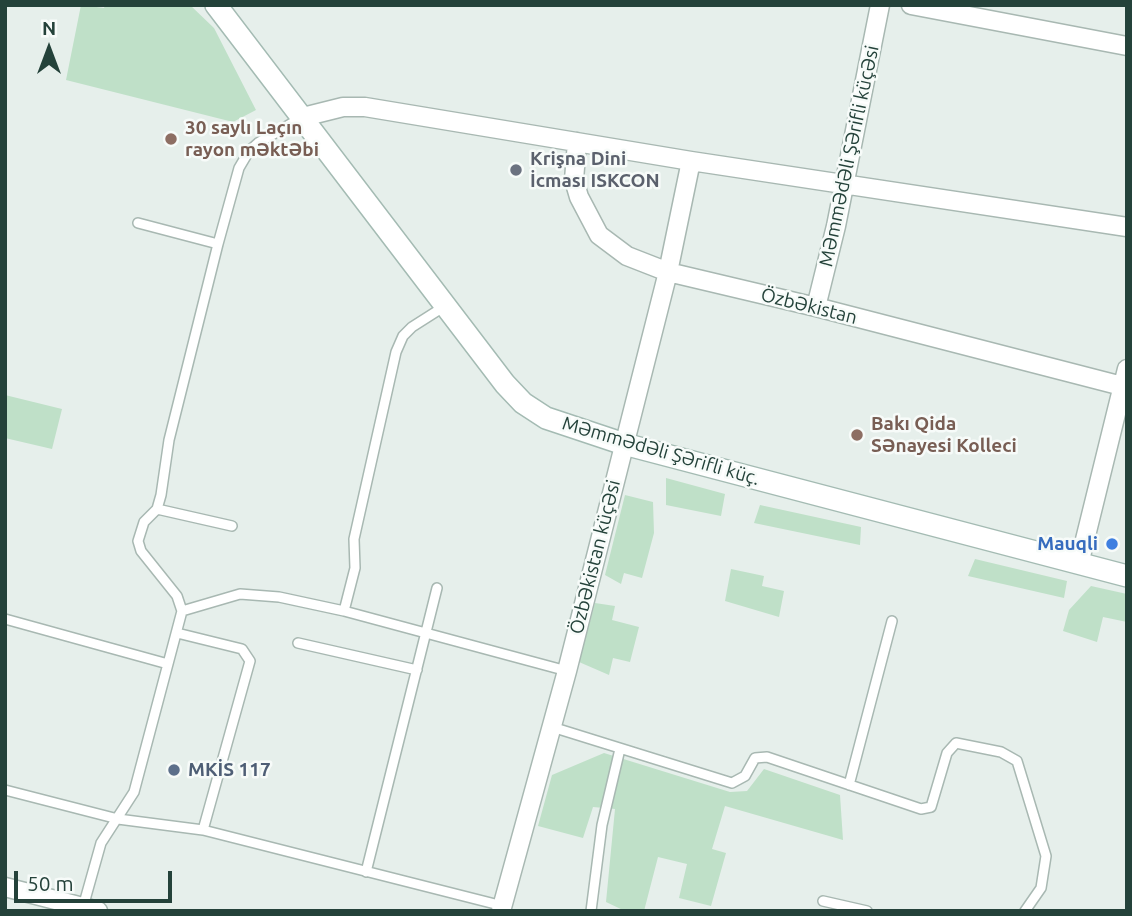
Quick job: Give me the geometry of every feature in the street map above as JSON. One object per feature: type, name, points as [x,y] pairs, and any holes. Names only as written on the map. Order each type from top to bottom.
[{"type":"street","name":"Məmmədəli Şərifli küç.","points":[[216,5],[505,384],[523,403],[546,418],[624,444],[1127,576]]},
{"type":"street","name":"Məmmədəli Şərifli küçəsi","points":[[816,307],[880,5]]},
{"type":"street","points":[[911,5],[984,13],[1127,46]]},
{"type":"street","points":[[303,117],[343,107],[365,107],[691,161],[1127,227]]},
{"type":"street","name":"Özbəkistan","points":[[577,142],[575,180],[579,197],[599,235],[627,257],[668,272],[1125,377]]},
{"type":"street","name":"Özbəkistan küçəsi","points":[[502,908],[567,671],[668,272],[691,161]]},
{"type":"street","points":[[1079,564],[1125,377]]},
{"type":"street","points":[[5,887],[91,909]]},
{"type":"lane","points":[[91,909],[101,843],[134,792],[182,611],[177,596],[141,551],[138,541],[140,530],[157,509],[161,495],[169,440],[239,168],[249,151],[258,143],[303,117]]},
{"type":"lane","points":[[138,223],[218,244]]},
{"type":"lane","points":[[344,611],[353,577],[354,539],[396,352],[403,336],[412,327],[446,305]]},
{"type":"lane","points":[[157,509],[232,526]]},
{"type":"lane","points":[[366,872],[437,589]]},
{"type":"lane","points":[[182,611],[240,594],[279,597],[344,611],[567,671]]},
{"type":"lane","points":[[5,619],[168,664]]},
{"type":"lane","points":[[849,785],[892,621]]},
{"type":"lane","points":[[177,634],[242,649],[250,661],[203,830]]},
{"type":"lane","points":[[298,643],[417,670]]},
{"type":"lane","points":[[552,727],[732,783],[745,776],[755,758],[767,757],[921,809],[931,807],[947,753],[956,743],[1001,752],[1017,761],[1046,856],[1041,888],[1025,911]]},
{"type":"lane","points":[[591,911],[602,825],[620,748]]},
{"type":"lane","points":[[5,790],[118,819],[203,830],[502,908]]},
{"type":"lane","points":[[823,901],[866,911]]},
{"type":"green space","points":[[81,5],[104,8],[105,5],[190,5],[214,28],[256,110],[233,122],[66,80]]},
{"type":"green space","points":[[5,395],[62,409],[52,449],[5,438]]},
{"type":"green space","points":[[666,478],[725,494],[721,516],[666,505]]},
{"type":"green space","points":[[625,495],[653,502],[654,533],[642,578],[624,573],[621,584],[605,575]]},
{"type":"green space","points":[[760,505],[861,527],[860,545],[754,523]]},
{"type":"green space","points":[[975,559],[1067,581],[1064,598],[968,576]]},
{"type":"green space","points":[[731,569],[764,576],[762,586],[784,591],[779,617],[725,601]]},
{"type":"green space","points":[[1091,586],[1127,594],[1127,622],[1103,617],[1097,642],[1063,631],[1069,610]]},
{"type":"green space","points":[[595,603],[615,606],[612,620],[639,627],[630,662],[613,658],[609,675],[579,662]]},
{"type":"green space","points":[[604,753],[730,792],[747,791],[764,769],[840,795],[843,840],[725,806],[712,849],[726,853],[711,906],[679,898],[687,864],[658,857],[644,911],[625,911],[606,902],[615,809],[593,807],[583,838],[538,826],[552,775]]},
{"type":"place","name":"30 saylı Laçın rayon məktəbi","points":[[171,139]]},
{"type":"place","name":"Krişna Dini İcması ISKCON","points":[[516,170]]},
{"type":"place","name":"Bakı Qida Sənayesi Kolleci","points":[[857,435]]},
{"type":"place","name":"Mauqli","points":[[1112,544]]},
{"type":"place","name":"MKİS 117","points":[[174,770]]}]
